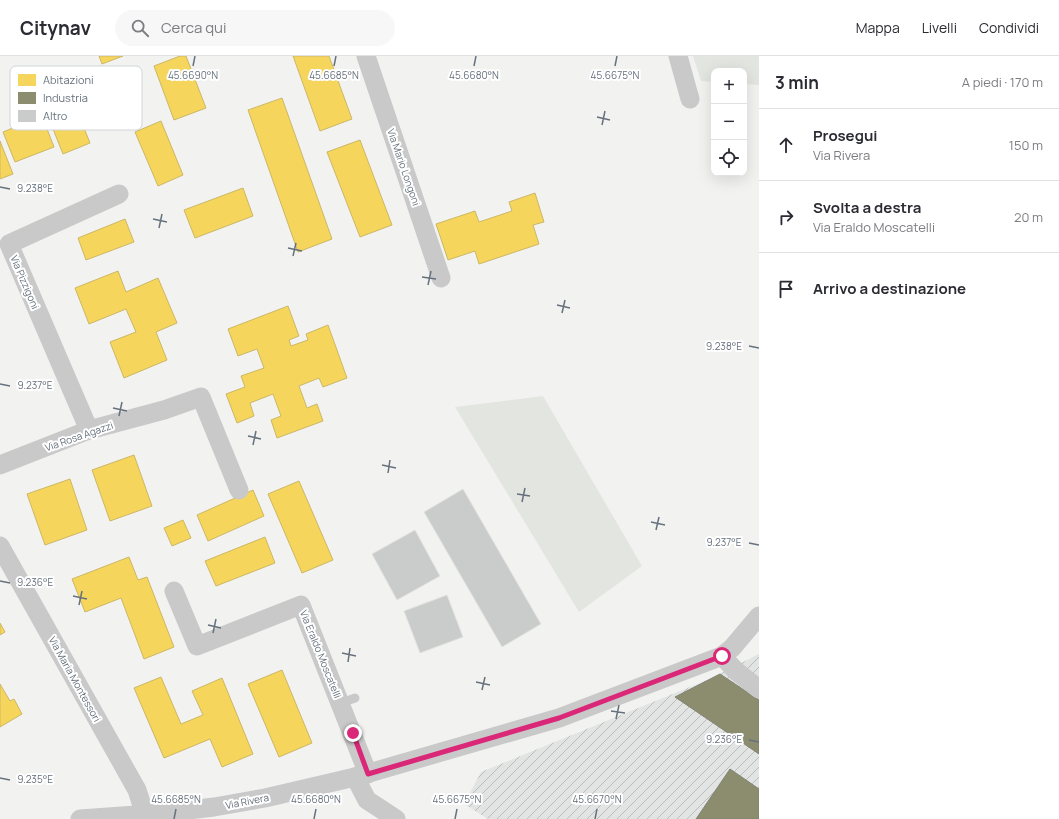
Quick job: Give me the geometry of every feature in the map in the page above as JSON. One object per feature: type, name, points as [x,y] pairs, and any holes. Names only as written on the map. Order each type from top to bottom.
[{"type":"street","name":"Via Mario Longoni","points":[[366,56],[441,278]]},
{"type":"street","points":[[678,56],[690,99]]},
{"type":"street","name":"Via Pizzigoni","points":[[89,430],[9,244],[119,194]]},
{"type":"street","name":"Via Rosa Agazzi","points":[[0,465],[89,430],[164,410],[202,397],[239,490]]},
{"type":"street","name":"Via Maria Montessori","points":[[0,546],[137,790],[145,814]]},
{"type":"street","name":"Via Eraldo Moscatelli","points":[[174,591],[198,646],[304,604],[335,680],[348,700],[361,776],[367,800],[396,819]]},
{"type":"street","name":"Via Rivera","points":[[80,819],[145,814],[165,816],[265,798],[361,776],[559,718],[722,656],[732,648],[759,616]]},
{"type":"street","points":[[722,656],[736,671],[759,689]]},
{"type":"shaded area","points":[[693,56],[759,56],[759,85],[747,84],[747,68],[711,68],[711,82],[701,81]]},
{"type":"shaded area","points":[[543,396],[642,566],[579,612],[455,407]]},
{"type":"shaded area","points":[[759,654],[759,819],[488,819],[464,804],[481,772],[707,680]]},
{"type":"building: Abitazioni","points":[[99,56],[123,56],[102,64]]},
{"type":"building: Abitazioni","points":[[180,56],[186,56],[206,108],[174,120],[154,66]]},
{"type":"building: Abitazioni","points":[[293,56],[329,56],[352,119],[320,131]]},
{"type":"building: Abitazioni","points":[[282,98],[332,239],[298,252],[248,110]]},
{"type":"building: Abitazioni","points":[[161,121],[183,175],[158,186],[135,132]]},
{"type":"building: Abitazioni","points":[[10,129],[47,130],[54,147],[15,162],[3,132]]},
{"type":"building: Abitazioni","points":[[53,130],[85,130],[90,143],[63,154]]},
{"type":"building: Abitazioni","points":[[360,140],[392,225],[360,237],[327,152]]},
{"type":"building: Abitazioni","points":[[0,141],[13,174],[0,179]]},
{"type":"building: Abitazioni","points":[[243,188],[253,216],[195,238],[184,210]]},
{"type":"building: Abitazioni","points":[[535,193],[544,222],[533,225],[539,244],[479,264],[475,251],[448,260],[436,224],[475,211],[479,222],[512,211],[509,202]]},
{"type":"building: Abitazioni","points":[[125,219],[134,242],[86,260],[78,238]]},
{"type":"building: Abitazioni","points":[[118,271],[126,292],[158,278],[177,323],[156,332],[167,360],[124,378],[110,342],[136,332],[126,309],[89,324],[75,288]]},
{"type":"building: Abitazioni","points":[[288,306],[299,336],[289,340],[291,346],[308,340],[306,334],[328,325],[347,378],[323,387],[319,378],[299,386],[307,408],[317,404],[323,421],[277,438],[271,420],[281,416],[273,394],[250,403],[254,416],[237,423],[226,394],[245,387],[241,376],[264,368],[257,349],[238,356],[228,329]]},
{"type":"building: Abitazioni","points":[[134,455],[152,506],[110,521],[92,470]]},
{"type":"building: Abitazioni","points":[[70,479],[87,530],[45,545],[27,494]]},
{"type":"building: Abitazioni","points":[[299,481],[333,560],[302,573],[268,494]]},
{"type":"building: Abitazioni","points":[[253,490],[264,516],[208,541],[197,515]]},
{"type":"building: Abitazioni","points":[[183,520],[191,538],[172,546],[164,528]]},
{"type":"building: Abitazioni","points":[[265,537],[275,563],[216,586],[205,561]]},
{"type":"building: Abitazioni","points":[[129,557],[138,580],[147,577],[174,647],[144,659],[121,598],[85,612],[72,579]]},
{"type":"building: Abitazioni","points":[[0,623],[5,632],[0,635]]},
{"type":"building: Abitazioni","points":[[282,670],[312,743],[279,757],[248,684]]},
{"type":"building: Abitazioni","points":[[161,677],[181,724],[203,715],[192,691],[222,678],[253,754],[222,767],[210,739],[164,758],[134,688]]},
{"type":"building: Abitazioni","points":[[0,684],[10,701],[14,699],[22,714],[0,727]]},
{"type":"building: Industria","points":[[720,674],[759,700],[759,754],[675,697]]},
{"type":"building: Industria","points":[[730,769],[759,789],[759,819],[696,819]]},
{"type":"building: Altro","points":[[463,489],[541,624],[502,647],[424,512]]},
{"type":"building: Altro","points":[[415,530],[440,576],[397,600],[372,554]]},
{"type":"building: Altro","points":[[447,595],[463,637],[420,653],[404,611]]},
{"type":"route","points":[[353,733],[362,754],[368,774],[559,718],[722,656]]}]
